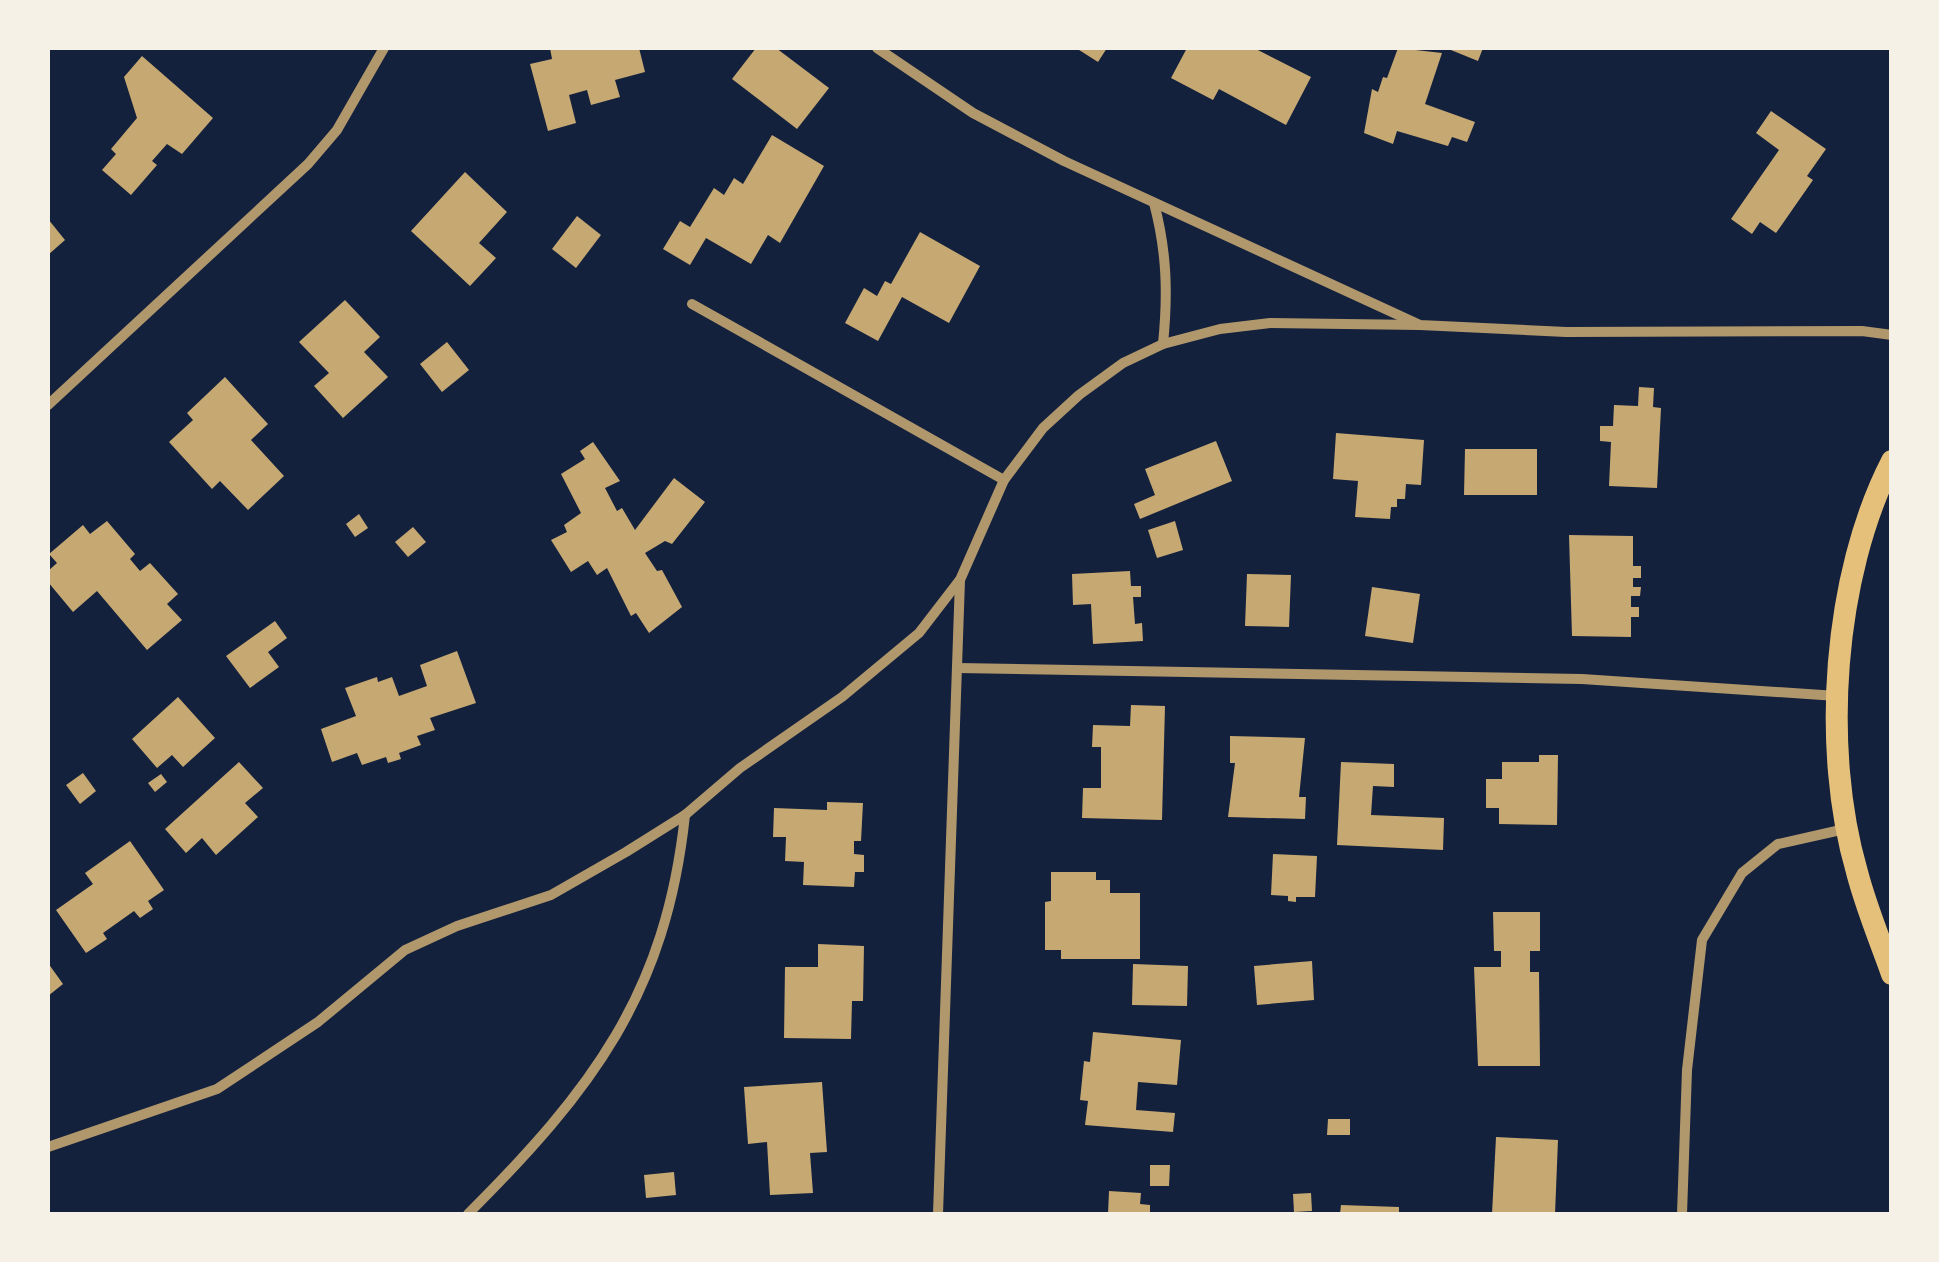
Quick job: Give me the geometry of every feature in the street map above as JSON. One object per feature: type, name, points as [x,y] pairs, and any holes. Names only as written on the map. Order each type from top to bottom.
[{"type":"main road","points":[[1892,460],[1854,571],[1838,696],[1848,829],[1856,870],[1892,974]]},
{"type":"street","points":[[48,404],[308,164],[337,130],[384,48]]},
{"type":"street","points":[[878,48],[973,114],[1154,203],[1420,325]]},
{"type":"street","points":[[1154,203],[1166,247],[1168,295],[1163,344]]},
{"type":"street","points":[[692,304],[1004,480]]},
{"type":"street","points":[[48,1147],[217,1090],[318,1022],[405,950],[457,926],[550,895],[685,815],[740,768],[842,698],[919,633],[960,580],[1004,480],[1044,428],[1123,363],[1163,344],[1220,329],[1270,323],[1566,332],[1862,331],[1892,335]]},
{"type":"street","points":[[938,1214],[960,580]]},
{"type":"street","points":[[958,668],[1582,679],[1838,696]]},
{"type":"street","points":[[468,1214],[542,1140],[631,1010],[665,932],[678,880],[685,815]]},
{"type":"street","points":[[1682,1214],[1687,1070],[1702,940],[1742,873],[1778,844],[1848,829]]},
{"type":"building","points":[[550,48],[639,48],[645,72],[615,80],[620,97],[591,105],[587,90],[569,95],[576,123],[548,131],[530,64],[552,59]]},
{"type":"building","points":[[756,48],[776,48],[829,88],[797,129],[732,79]]},
{"type":"building","points":[[1076,48],[1107,48],[1098,62]]},
{"type":"building","points":[[1187,48],[1254,48],[1311,77],[1286,125],[1219,89],[1213,100],[1171,78]]},
{"type":"building","points":[[1398,48],[1442,53],[1425,104],[1475,122],[1467,142],[1452,137],[1448,146],[1397,131],[1393,144],[1364,133],[1372,89],[1378,92],[1383,77],[1387,78]]},
{"type":"building","points":[[1446,48],[1483,48],[1478,61]]},
{"type":"building","points":[[142,56],[213,118],[182,154],[167,144],[152,161],[157,165],[131,195],[102,170],[116,154],[111,149],[137,118],[124,77]]},
{"type":"building","points":[[1771,111],[1826,149],[1807,176],[1813,180],[1776,233],[1760,222],[1752,234],[1731,219],[1779,150],[1756,133]]},
{"type":"building","points":[[772,135],[824,166],[780,243],[768,235],[751,264],[706,238],[690,265],[663,249],[680,221],[690,227],[714,188],[724,195],[734,178],[743,184]]},
{"type":"building","points":[[465,172],[507,212],[479,243],[496,258],[470,286],[411,231]]},
{"type":"building","points":[[577,216],[601,235],[576,268],[552,249]]},
{"type":"building","points":[[48,219],[65,240],[48,255]]},
{"type":"building","points":[[920,232],[980,266],[949,323],[902,297],[878,341],[845,323],[864,288],[877,296],[885,281],[891,284]]},
{"type":"building","points":[[345,300],[380,337],[364,352],[388,377],[343,418],[314,386],[329,373],[299,342]]},
{"type":"building","points":[[447,342],[469,370],[442,392],[420,364]]},
{"type":"building","points":[[225,377],[268,424],[251,440],[284,476],[248,510],[220,481],[212,489],[169,442],[193,420],[187,413]]},
{"type":"building","points":[[1639,387],[1654,388],[1653,407],[1661,408],[1657,488],[1609,486],[1611,442],[1600,441],[1600,426],[1613,426],[1614,405],[1638,406]]},
{"type":"building","points":[[1336,433],[1424,440],[1421,485],[1406,484],[1405,499],[1397,499],[1397,507],[1391,507],[1390,519],[1355,517],[1358,481],[1333,479]]},
{"type":"building","points":[[1216,441],[1232,481],[1140,519],[1134,504],[1155,495],[1145,469]]},
{"type":"building","points":[[593,442],[620,481],[605,488],[617,511],[622,508],[635,530],[674,478],[705,502],[672,544],[665,541],[645,553],[657,571],[662,570],[682,607],[649,633],[636,613],[631,616],[607,568],[597,575],[588,561],[571,572],[551,540],[567,532],[564,525],[581,513],[561,474],[585,459],[580,451]]},
{"type":"building","points":[[1465,449],[1537,449],[1537,495],[1464,495]]},
{"type":"building","points":[[359,514],[368,528],[355,537],[346,524]]},
{"type":"building","points":[[107,521],[135,554],[130,559],[140,571],[150,563],[178,594],[167,604],[182,620],[147,650],[97,591],[73,612],[48,582],[48,571],[57,563],[49,554],[83,525],[90,534]]},
{"type":"building","points":[[1175,521],[1183,550],[1157,558],[1148,530]]},
{"type":"building","points":[[413,527],[426,542],[408,557],[395,542]]},
{"type":"building","points":[[1569,535],[1633,536],[1633,566],[1641,566],[1641,578],[1633,578],[1633,587],[1641,587],[1640,596],[1631,596],[1631,607],[1639,607],[1639,617],[1631,617],[1631,637],[1572,636]]},
{"type":"building","points":[[1130,571],[1131,586],[1141,586],[1141,597],[1133,597],[1135,624],[1142,623],[1143,641],[1093,644],[1091,604],[1073,605],[1072,574]]},
{"type":"building","points":[[1247,574],[1291,575],[1289,627],[1245,626]]},
{"type":"building","points":[[1372,587],[1420,594],[1413,643],[1365,636]]},
{"type":"building","points":[[275,621],[287,638],[268,652],[279,667],[250,688],[226,656]]},
{"type":"building","points":[[457,651],[476,703],[430,718],[435,730],[417,736],[421,745],[399,753],[401,759],[388,763],[386,757],[362,765],[357,753],[332,762],[321,729],[356,716],[345,688],[377,677],[378,682],[392,677],[399,696],[427,686],[420,665]]},
{"type":"building","points":[[178,697],[215,738],[183,767],[172,755],[157,768],[132,739]]},
{"type":"building","points":[[1131,705],[1165,706],[1162,820],[1082,818],[1083,788],[1101,788],[1101,747],[1092,747],[1093,725],[1130,726]]},
{"type":"building","points":[[1230,736],[1305,738],[1299,797],[1306,797],[1305,819],[1228,817],[1235,763],[1230,763]]},
{"type":"building","points":[[1539,755],[1558,755],[1557,825],[1499,824],[1499,808],[1486,808],[1486,779],[1502,779],[1502,762],[1539,762]]},
{"type":"building","points":[[239,762],[263,788],[245,803],[258,817],[216,855],[202,838],[186,853],[165,829]]},
{"type":"building","points":[[1341,762],[1394,764],[1394,787],[1373,786],[1371,815],[1444,818],[1443,850],[1337,845]]},
{"type":"building","points":[[83,773],[96,791],[80,804],[66,785]]},
{"type":"building","points":[[161,774],[167,782],[155,792],[148,783]]},
{"type":"building","points":[[827,802],[863,803],[861,841],[854,841],[854,854],[864,855],[864,872],[855,872],[854,887],[803,885],[804,862],[785,861],[786,837],[773,837],[774,808],[827,810]]},
{"type":"building","points":[[130,841],[164,890],[148,901],[153,909],[140,918],[134,911],[103,933],[107,939],[86,953],[56,910],[93,884],[85,873]]},
{"type":"building","points":[[1273,854],[1317,856],[1315,897],[1296,897],[1296,902],[1288,901],[1288,896],[1271,895]]},
{"type":"building","points":[[1051,872],[1096,872],[1096,880],[1110,880],[1110,893],[1140,893],[1140,959],[1061,959],[1061,950],[1045,950],[1045,902],[1051,901]]},
{"type":"building","points":[[1493,912],[1540,912],[1540,951],[1530,951],[1530,972],[1539,972],[1540,1066],[1478,1066],[1474,967],[1501,967],[1501,951],[1494,951]]},
{"type":"building","points":[[818,944],[864,946],[863,1001],[852,1001],[851,1039],[784,1038],[785,967],[818,967]]},
{"type":"building","points":[[1312,961],[1314,1000],[1257,1005],[1254,966]]},
{"type":"building","points":[[48,963],[63,984],[48,996]]},
{"type":"building","points":[[1133,964],[1188,966],[1187,1006],[1132,1005]]},
{"type":"building","points":[[1093,1032],[1181,1040],[1177,1085],[1138,1082],[1136,1110],[1175,1113],[1173,1132],[1085,1125],[1088,1101],[1080,1100],[1084,1061],[1090,1062]]},
{"type":"building","points":[[822,1082],[827,1152],[810,1153],[813,1193],[770,1195],[767,1142],[748,1144],[744,1087]]},
{"type":"building","points":[[1328,1119],[1350,1119],[1350,1135],[1327,1135]]},
{"type":"building","points":[[1496,1137],[1558,1140],[1555,1214],[1492,1214]]},
{"type":"building","points":[[1150,1165],[1170,1165],[1169,1186],[1150,1186]]},
{"type":"building","points":[[674,1172],[676,1195],[646,1198],[644,1175]]},
{"type":"building","points":[[1109,1191],[1141,1193],[1140,1204],[1150,1205],[1150,1214],[1108,1214]]},
{"type":"building","points":[[1311,1193],[1312,1211],[1294,1212],[1293,1194]]},
{"type":"building","points":[[1341,1205],[1399,1207],[1399,1214],[1340,1214]]}]
